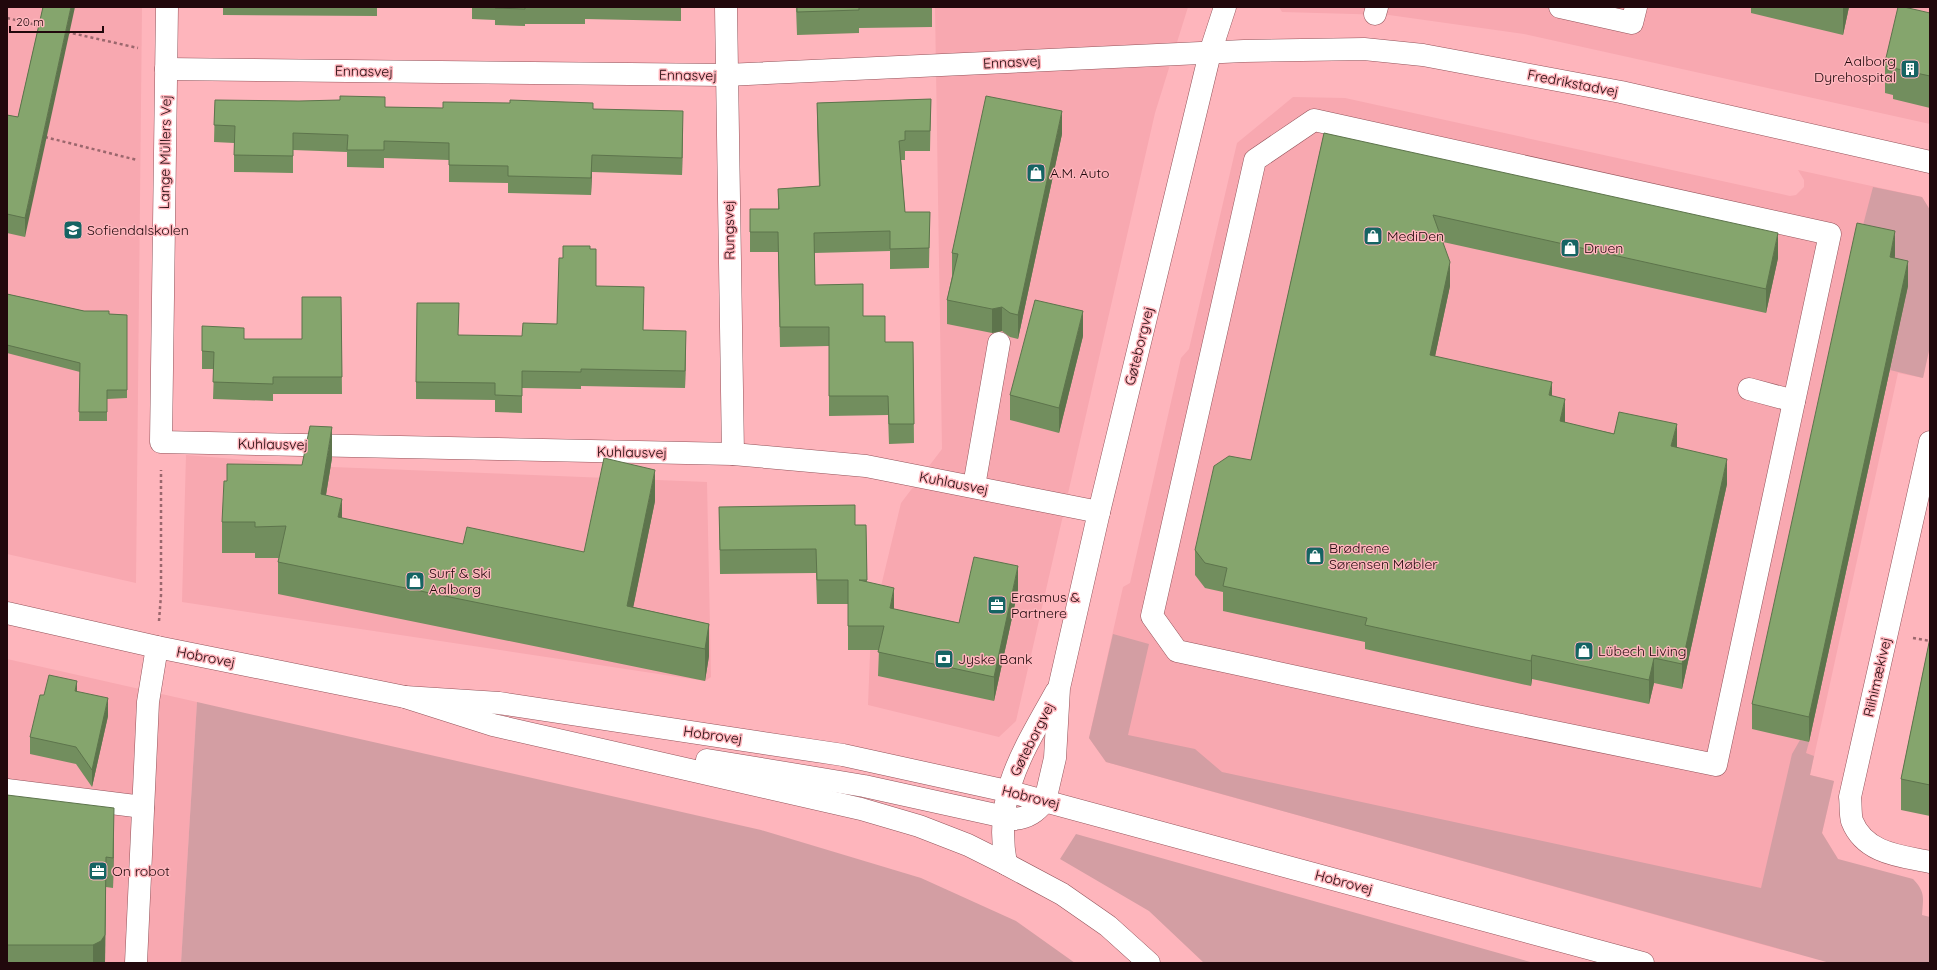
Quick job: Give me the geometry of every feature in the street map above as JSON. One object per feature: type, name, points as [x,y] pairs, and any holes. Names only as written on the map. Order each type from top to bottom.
[{"type":"street","name":"Lange Müllers Vej","points":[[161,442],[167,7]]},
{"type":"street","name":"Rungsvej","points":[[726,7],[733,454]]},
{"type":"street","name":"Gøteborgvej","points":[[1045,801],[1055,758],[1059,688],[1099,512],[1210,52],[1225,7]]},
{"type":"street","points":[[1560,7],[1632,23],[1636,7]]},
{"type":"street","name":"Fredrikstadvej","points":[[1210,52],[1364,49],[1423,55],[1621,92],[1930,162]]},
{"type":"street","name":"Ennasvej","points":[[166,62],[726,75],[1210,52]]},
{"type":"street","points":[[1314,120],[1830,234],[1794,401],[1716,765],[1477,716],[1178,651],[1152,616],[1255,160],[1314,120]]},
{"type":"street","points":[[974,486],[999,342]]},
{"type":"street","points":[[1749,389],[1794,401]]},
{"type":"street","name":"Kuhlausvej","points":[[161,442],[733,454],[866,466],[974,486],[1099,512]]},
{"type":"street","name":"Riihimækivej","points":[[1930,442],[1850,796],[1852,821],[1865,841],[1880,851],[1930,862]]},
{"type":"street","name":"Hobrovej","points":[[7,613],[157,647],[405,696],[499,703],[843,754],[1007,791],[1643,963]]},
{"type":"street","points":[[136,963],[148,702],[157,647]]},
{"type":"street","name":"Gøteborgvej","points":[[1006,864],[1003,848],[1003,816],[1007,791],[1024,750],[1059,688]]},
{"type":"street","name":"Hobrovej","points":[[405,696],[493,725],[861,809],[919,826],[968,846],[1006,864],[1062,894],[1108,926],[1149,963]]},
{"type":"street","points":[[493,725],[864,786],[1014,819],[1026,818],[1039,808],[1045,801]]},
{"type":"street","points":[[7,790],[143,807]]},
{"type":"path","points":[[7,18],[45,27]]},
{"type":"path","points":[[60,30],[166,62]]},
{"type":"path","points":[[37,136],[165,167]]},
{"type":"path","points":[[157,647],[161,595],[161,442]]},
{"type":"shaded area","name":"Sofiendalskolen","points":[[7,7],[142,7],[136,583],[7,554]]},
{"type":"shaded area","points":[[935,7],[1188,7],[1155,113],[1016,721],[999,737],[868,705],[871,628],[901,503],[942,449]]},
{"type":"shaded area","points":[[1279,7],[1930,7],[1930,124],[1524,34],[1389,15],[1282,12]]},
{"type":"shaded area","points":[[1293,97],[1345,98],[1790,196],[1796,195],[1804,187],[1804,180],[1798,170],[1922,197],[1930,210],[1930,346],[1923,378],[1898,373],[1810,775],[1834,781],[1822,833],[1847,874],[1782,950],[1106,762],[1089,738],[1123,587],[1130,583],[1181,358],[1189,349],[1237,143]]},
{"type":"shaded area","points":[[1873,187],[1922,197],[1930,210],[1930,346],[1923,378],[1890,370],[1908,286],[1857,248]]},
{"type":"shaded area","points":[[186,455],[332,467],[707,482],[711,677],[705,681],[182,602]]},
{"type":"shaded area","points":[[1113,634],[1149,644],[1128,735],[1195,749],[1222,772],[1761,888],[1792,754],[1800,740],[1809,742],[1806,753],[1814,756],[1810,775],[1834,781],[1822,833],[1838,859],[1913,879],[1920,888],[1923,896],[1922,915],[1930,917],[1930,963],[1830,963],[1106,762],[1089,738]]},
{"type":"shaded area","points":[[7,659],[197,702],[181,963],[7,963]]},
{"type":"shaded area","points":[[197,702],[761,830],[921,878],[1016,921],[1075,963],[181,963]]},
{"type":"shaded area","points":[[1076,834],[1534,963],[1204,963],[1149,911],[1060,859]]},
{"type":"building","points":[[43,7],[71,7],[25,218],[7,214],[7,115],[18,117]]},
{"type":"building","points":[[525,7],[525,9],[495,8]]},
{"type":"building","points":[[797,7],[859,7],[859,10],[797,12]]},
{"type":"building","points":[[1898,7],[1930,13],[1930,76],[1893,68],[1894,63],[1885,62]]},
{"type":"building","points":[[340,96],[385,97],[385,107],[443,108],[443,102],[510,103],[510,100],[593,103],[593,109],[683,111],[682,158],[592,155],[591,178],[508,176],[508,166],[449,165],[449,143],[384,141],[384,150],[347,150],[348,135],[293,133],[293,156],[234,155],[235,126],[214,125],[215,100],[340,100]]},
{"type":"building","points":[[986,96],[1062,111],[1018,315],[1010,313],[1002,307],[992,309],[947,300],[958,254],[952,253]]},
{"type":"building","points":[[931,99],[930,131],[905,131],[905,140],[899,141],[905,212],[930,212],[929,248],[890,249],[890,231],[814,233],[815,285],[863,284],[863,316],[885,316],[885,342],[913,342],[914,424],[889,424],[888,396],[829,396],[829,327],[780,327],[778,232],[750,232],[750,209],[779,209],[778,189],[820,186],[817,103]]},
{"type":"building","points":[[1324,133],[1778,233],[1766,289],[1433,215],[1450,262],[1430,355],[1552,382],[1549,395],[1565,399],[1560,421],[1614,434],[1619,412],[1677,424],[1671,446],[1727,459],[1682,664],[1654,658],[1649,680],[1532,655],[1531,661],[1365,625],[1367,618],[1223,586],[1227,568],[1205,563],[1195,550],[1214,466],[1229,456],[1251,460]]},
{"type":"building","points":[[1857,223],[1895,231],[1890,257],[1908,261],[1809,717],[1752,704]]},
{"type":"building","points":[[563,246],[590,246],[590,249],[596,249],[596,286],[644,287],[643,330],[686,331],[685,371],[581,369],[581,372],[522,371],[522,396],[495,395],[495,383],[416,382],[417,303],[459,303],[458,335],[522,336],[523,323],[557,324],[559,258],[563,258]]},
{"type":"building","points":[[7,294],[84,311],[109,311],[109,314],[127,315],[127,390],[107,390],[107,412],[79,412],[80,363],[7,345]]},
{"type":"building","points":[[302,297],[341,297],[342,377],[273,377],[273,384],[213,382],[214,352],[202,351],[202,326],[244,328],[244,339],[302,339]]},
{"type":"building","points":[[1035,300],[1083,311],[1059,408],[1010,395]]},
{"type":"building","points":[[310,426],[332,427],[321,494],[342,499],[338,517],[463,544],[467,527],[584,552],[604,458],[655,470],[627,606],[709,624],[705,649],[278,562],[286,526],[255,527],[255,522],[222,522],[224,481],[227,481],[227,464],[302,465]]},
{"type":"building","points":[[855,505],[855,525],[866,525],[867,580],[859,580],[894,588],[890,608],[959,623],[974,557],[1018,566],[994,677],[878,652],[884,626],[848,626],[848,580],[817,580],[816,549],[720,550],[719,507]]},
{"type":"building","points":[[1930,638],[1930,785],[1901,779]]},
{"type":"building","points":[[49,675],[77,681],[75,691],[108,698],[92,770],[76,747],[30,737],[40,695],[44,695]]},
{"type":"building","points":[[7,795],[114,808],[113,858],[106,857],[105,935],[101,941],[93,945],[7,945]]},
{"type":"place","name":"Aalborg Dyrehospital","points":[[1910,69]]},
{"type":"place","name":"A.M. Auto","points":[[1036,173]]},
{"type":"place","name":"Sofiendalskolen","points":[[73,230]]},
{"type":"place","name":"MediDen","points":[[1373,236]]},
{"type":"place","name":"Druen","points":[[1570,248]]},
{"type":"place","name":"Brødrene Sørensen Møbler","points":[[1315,556]]},
{"type":"place","name":"Surf & Ski Aalborg","points":[[415,581]]},
{"type":"place","name":"Erasmus & Partnere","points":[[997,605]]},
{"type":"place","name":"Lübech Living","points":[[1584,651]]},
{"type":"place","name":"Jyske Bank","points":[[944,659]]},
{"type":"place","name":"On robot","points":[[98,871]]}]
